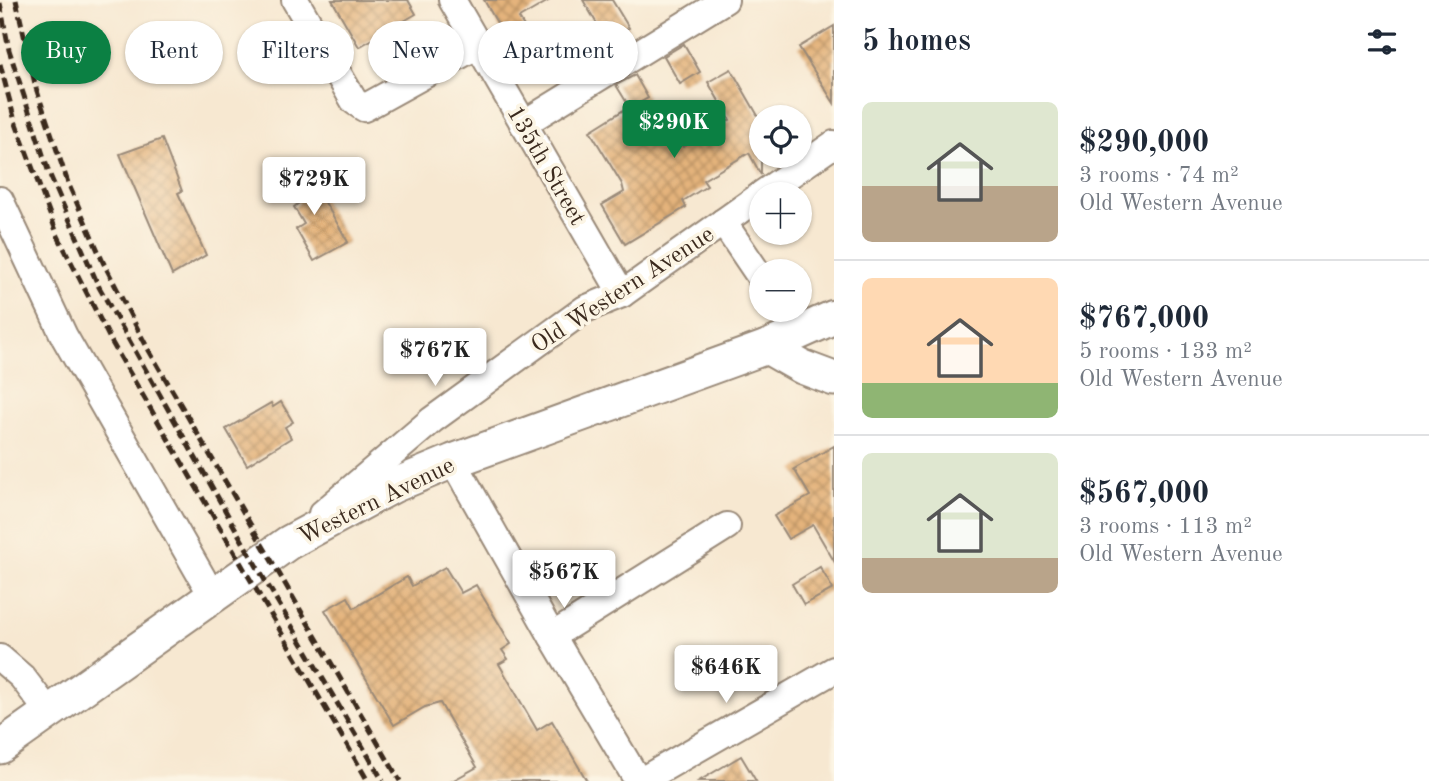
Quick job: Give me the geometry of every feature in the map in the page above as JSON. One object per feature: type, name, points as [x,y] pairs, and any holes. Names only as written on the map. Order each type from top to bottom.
[{"type":"main road","name":"Western Avenue","points":[[812,319],[834,317]]},
{"type":"main road","name":"Western Avenue","points":[[0,747],[288,543],[393,486],[453,461],[768,346],[789,322]]},
{"type":"main road","points":[[768,346],[802,367],[834,379]]},
{"type":"street","points":[[295,0],[354,101],[364,108],[478,45]]},
{"type":"street","name":"135th Street","points":[[452,0],[478,45]]},
{"type":"street","points":[[523,124],[725,0]]},
{"type":"street","name":"135th Street","points":[[500,84],[622,294]]},
{"type":"street","name":"Old Western Avenue","points":[[780,182],[834,144]]},
{"type":"street","points":[[0,200],[64,336],[212,596]]},
{"type":"street","name":"Old Western Avenue","points":[[288,543],[432,420],[585,309],[622,294],[749,204]]},
{"type":"street","points":[[723,222],[749,260]]},
{"type":"street","points":[[453,461],[552,636],[640,781],[834,670]]},
{"type":"street","points":[[552,636],[727,526]]},
{"type":"street","points":[[0,658],[22,677],[48,711]]},
{"type":"building","points":[[332,0],[408,0],[416,14],[404,21],[368,21],[368,42],[359,47],[354,38],[354,21],[344,21]]},
{"type":"building","points":[[484,0],[550,0],[519,18],[521,21],[496,21]]},
{"type":"building","points":[[583,0],[612,0],[625,21],[595,21]]},
{"type":"building","points":[[834,26],[834,103],[799,47]]},
{"type":"building","points":[[684,44],[700,72],[680,84],[664,56]]},
{"type":"building","points":[[731,69],[752,105],[749,105],[749,153],[703,180],[707,186],[683,201],[686,207],[625,244],[602,205],[624,192],[622,184],[590,131],[627,108],[649,145],[666,136],[671,145],[679,140],[683,147],[730,120],[708,82]]},
{"type":"building","points":[[638,80],[648,98],[630,108],[616,85],[638,84]]},
{"type":"building","points":[[162,139],[182,191],[178,193],[206,255],[172,275],[120,154]]},
{"type":"building","points":[[304,166],[348,242],[314,261],[296,229],[304,224],[294,207],[299,203],[284,177]]},
{"type":"building","points":[[281,402],[293,422],[285,427],[291,438],[247,465],[226,429],[271,403],[273,407]]},
{"type":"building","points":[[834,446],[834,561],[813,525],[788,539],[774,516],[810,496],[794,469]]},
{"type":"building","points":[[445,567],[461,593],[476,585],[511,644],[502,650],[508,659],[499,664],[537,730],[552,721],[587,781],[452,781],[477,767],[440,703],[425,707],[394,725],[325,610],[348,597],[354,608],[407,577],[412,586]]},
{"type":"building","points":[[820,567],[833,589],[804,605],[792,584]]},
{"type":"building","points":[[741,756],[756,781],[699,781]]},
{"type":"railway","points":[[16,0],[36,88],[68,183],[103,262],[147,347],[400,781]]},
{"type":"railway","points":[[0,3],[9,50],[49,173],[99,287],[256,565],[383,781]]},
{"type":"railway","points":[[0,64],[15,121],[58,236],[111,341],[368,781]]}]
